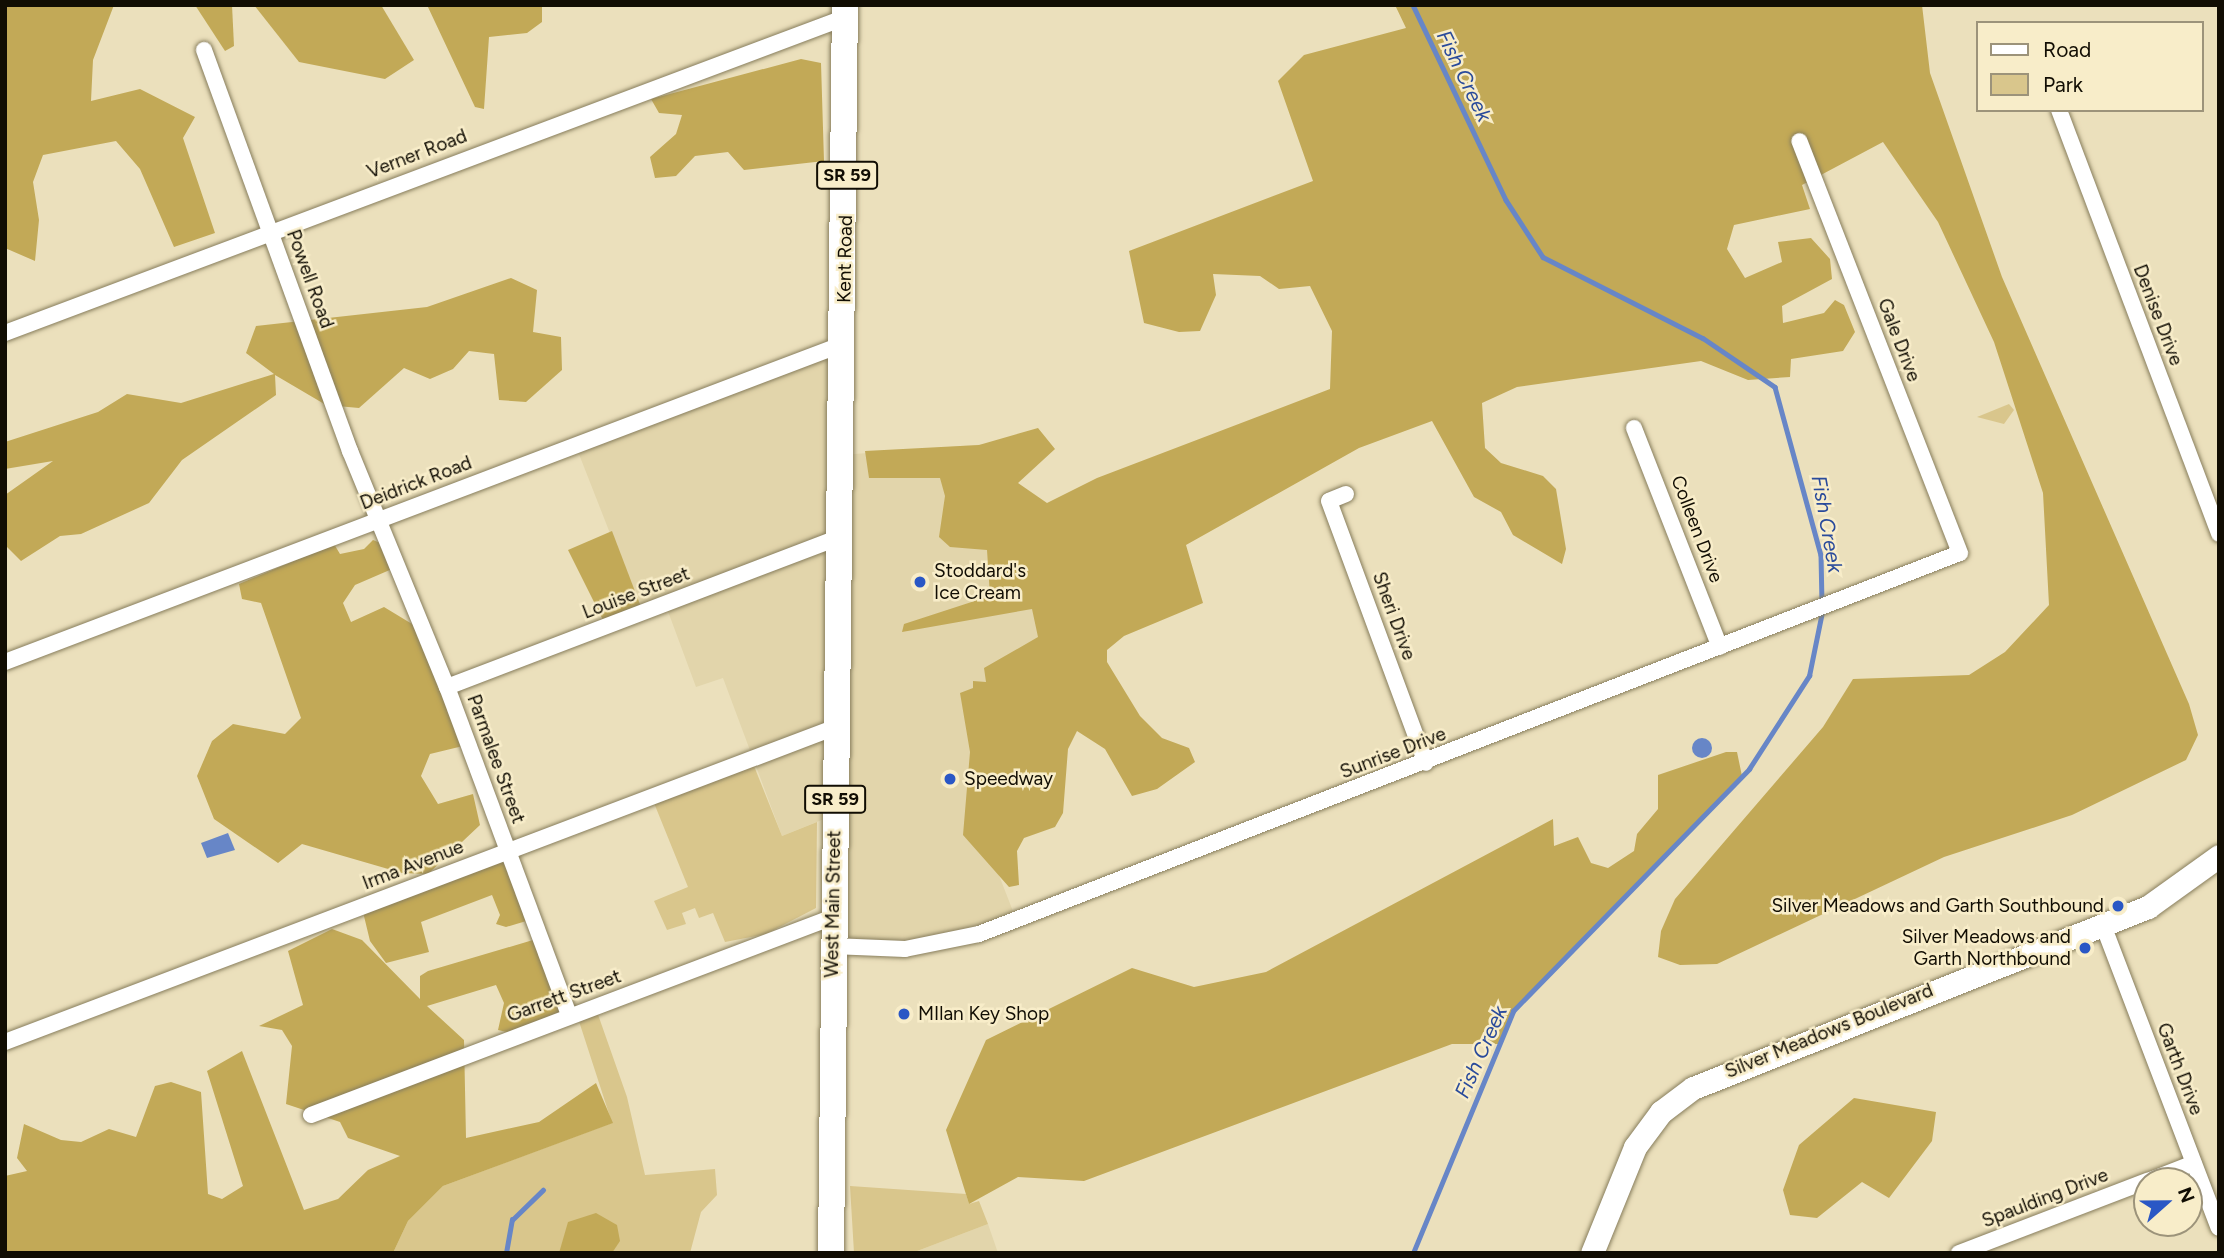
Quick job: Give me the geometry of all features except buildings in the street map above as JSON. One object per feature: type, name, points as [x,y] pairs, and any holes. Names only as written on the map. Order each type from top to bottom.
[{"type":"main road","name":"Kent Road","points":[[843,344],[845,11]]},
{"type":"main road","name":"West Main Street","points":[[831,1253],[832,946],[843,344]]},
{"type":"street","name":"Verner Road","points":[[5,333],[845,11]]},
{"type":"street","name":"Powell Road","points":[[204,50],[378,521]]},
{"type":"street","name":"Denise Drive","points":[[2060,112],[2219,534]]},
{"type":"street","name":"Gale Drive","points":[[1799,141],[1960,553]]},
{"type":"street","name":"Deidrick Road","points":[[5,662],[843,344]]},
{"type":"street","name":"Colleen Drive","points":[[1634,428],[1720,647]]},
{"type":"street","name":"Sheri Drive","points":[[1346,494],[1329,501],[1426,762]]},
{"type":"street","name":"Parmalee Street","points":[[378,521],[447,687],[569,1015]]},
{"type":"street","name":"Louise Street","points":[[447,687],[839,537]]},
{"type":"street","name":"Sunrise Drive","points":[[832,946],[905,949],[979,934],[1838,603],[1960,553]]},
{"type":"street","name":"Irma Avenue","points":[[5,1042],[836,727]]},
{"type":"street","name":"Silver Meadows Boulevard","points":[[1592,1253],[1635,1147],[1661,1112],[1693,1088],[2103,925],[2173,894],[2219,856]]},
{"type":"street","name":"Garrett Street","points":[[311,1115],[833,917]]},
{"type":"street","name":"Garth Drive","points":[[2103,925],[2219,1228]]},
{"type":"street","name":"Spaulding Drive","points":[[2184,1167],[2194,1163]]},
{"type":"street","name":"Spaulding Drive","points":[[1959,1253],[2133,1186]]},
{"type":"shaded area","points":[[5,5],[114,5],[93,60],[91,101],[140,89],[195,117],[183,138],[215,233],[174,247],[140,169],[116,141],[43,155],[33,182],[39,220],[35,261],[5,248]]},
{"type":"shaded area","points":[[195,5],[232,5],[234,46],[225,51]]},
{"type":"shaded area","points":[[254,5],[381,5],[414,60],[385,79],[299,62]]},
{"type":"shaded area","points":[[427,5],[542,5],[542,22],[527,33],[489,37],[484,109],[475,107]]},
{"type":"shaded area","points":[[1395,5],[1922,5],[1930,73],[2002,277],[2189,704],[2198,735],[2186,760],[2072,815],[1944,857],[1717,964],[1680,965],[1658,957],[1661,931],[1675,899],[1823,727],[1853,679],[1969,675],[2005,652],[2049,605],[2043,493],[1994,342],[1938,222],[1883,142],[1802,185],[1810,209],[1734,225],[1727,249],[1745,278],[1782,262],[1778,242],[1811,238],[1830,259],[1832,279],[1782,306],[1783,323],[1824,313],[1835,300],[1844,305],[1855,332],[1843,351],[1791,359],[1790,377],[1748,380],[1701,361],[1517,387],[1482,403],[1485,448],[1501,463],[1543,476],[1556,489],[1566,549],[1562,564],[1513,535],[1501,512],[1474,497],[1432,421],[1359,448],[1186,545],[1203,603],[1124,636],[1107,650],[1107,662],[1140,716],[1162,738],[1189,748],[1195,762],[1157,789],[1132,796],[1105,749],[1077,731],[1068,749],[1063,813],[1055,827],[1024,838],[1017,851],[1019,885],[1009,887],[963,835],[970,752],[960,693],[973,688],[973,681],[986,682],[984,668],[1038,637],[1032,609],[902,632],[904,624],[990,596],[987,550],[950,547],[939,537],[945,496],[940,478],[869,478],[865,451],[979,445],[1038,428],[1055,449],[1018,483],[1047,503],[1097,478],[1330,389],[1332,331],[1310,286],[1279,289],[1260,276],[1213,274],[1216,295],[1200,331],[1179,332],[1144,323],[1129,251],[1313,181],[1278,81],[1304,55],[1406,28]]},
{"type":"shaded area","points":[[801,59],[821,63],[824,161],[744,170],[728,152],[695,156],[676,176],[655,178],[650,157],[676,134],[682,115],[659,113],[651,99]]},
{"type":"shaded area","points":[[511,278],[537,290],[533,332],[561,337],[562,370],[526,402],[499,400],[494,354],[469,351],[453,369],[430,379],[404,368],[359,408],[326,405],[275,375],[276,395],[182,460],[149,503],[81,534],[60,536],[21,561],[5,545],[5,495],[53,461],[5,469],[5,442],[98,412],[127,394],[181,403],[274,374],[246,353],[256,326],[427,307]]},
{"type":"shaded area","points":[[843,344],[841,455],[1002,443],[1077,631],[981,829],[1016,919],[946,943],[832,946],[834,815],[782,836],[723,678],[696,687],[666,606],[642,615],[575,444]]},
{"type":"shaded area","points":[[612,531],[641,607],[604,622],[568,550]]},
{"type":"shaded area","points":[[373,540],[383,544],[392,569],[355,585],[343,603],[351,622],[384,607],[417,627],[463,746],[430,754],[421,776],[438,804],[473,794],[480,825],[428,874],[402,873],[302,844],[278,863],[214,819],[197,776],[212,741],[233,724],[285,734],[301,718],[261,603],[242,599],[239,584],[334,544],[340,554],[364,549]]},
{"type":"shaded area","points":[[1726,752],[1737,752],[1742,776],[1513,1010],[1498,1044],[1452,1044],[1084,1181],[1018,1177],[969,1204],[946,1130],[986,1040],[1132,968],[1194,987],[1266,972],[1553,819],[1554,846],[1578,837],[1591,863],[1608,868],[1634,851],[1637,834],[1658,809],[1658,775]]},
{"type":"shaded area","points":[[507,851],[533,919],[506,927],[496,924],[500,915],[492,895],[421,922],[429,952],[386,963],[370,941],[363,912]]},
{"type":"shaded area","points":[[332,929],[362,940],[420,999],[420,976],[428,971],[533,940],[561,1011],[511,1033],[498,1030],[504,1003],[496,985],[427,1006],[464,1040],[466,1138],[539,1122],[596,1083],[613,1123],[443,1186],[408,1221],[393,1253],[5,1253],[5,1176],[27,1171],[17,1158],[24,1124],[61,1140],[81,1142],[109,1129],[136,1137],[155,1086],[171,1082],[201,1092],[208,1194],[222,1199],[243,1186],[207,1071],[242,1051],[304,1210],[338,1199],[368,1170],[400,1156],[348,1138],[340,1122],[286,1104],[292,1046],[282,1030],[259,1026],[303,1005],[288,951]]},
{"type":"shaded area","points":[[1854,1098],[1936,1112],[1932,1141],[1889,1198],[1862,1182],[1817,1218],[1790,1215],[1783,1190],[1799,1145]]},
{"type":"shaded area","points":[[596,1213],[617,1225],[620,1241],[612,1253],[559,1253],[568,1222]]},
{"type":"shaded area","points":[[988,1224],[998,1253],[912,1253]]},
{"type":"green space","points":[[2009,404],[2014,410],[2004,424],[1977,417]]},
{"type":"green space","points":[[754,766],[782,836],[817,822],[816,908],[766,934],[725,942],[713,913],[699,918],[695,908],[682,913],[686,924],[667,930],[654,901],[688,887],[654,803]]},
{"type":"green space","points":[[595,1006],[627,1097],[645,1175],[715,1169],[717,1195],[701,1212],[690,1253],[393,1253],[408,1221],[443,1186],[612,1123],[576,1012]]},
{"type":"green space","points":[[850,1186],[966,1194],[969,1204],[979,1201],[988,1224],[912,1253],[854,1253]]},
{"type":"water","points":[[1702,738],[1709,741],[1712,748],[1709,755],[1702,758],[1695,755],[1692,748],[1695,741]]},
{"type":"water","points":[[228,833],[235,850],[207,858],[201,843]]},
{"type":"waterway","name":"Fish Creek","points":[[1413,5],[1506,200],[1543,257],[1703,338],[1775,387],[1821,555],[1822,603]]},
{"type":"waterway","name":"Fish Creek","points":[[1413,1253],[1513,1011],[1749,769],[1809,676],[1822,612]]},
{"type":"waterway","points":[[506,1253],[512,1220],[543,1190]]},
{"type":"place","name":"Stoddard's Ice Cream","points":[[920,582]]},
{"type":"place","name":"Speedway","points":[[950,779]]},
{"type":"place","name":"Silver Meadows and Garth Southbound","points":[[2118,906]]},
{"type":"place","name":"Silver Meadows and Garth Northbound","points":[[2085,948]]},
{"type":"place","name":"MIlan Key Shop","points":[[904,1014]]}]
